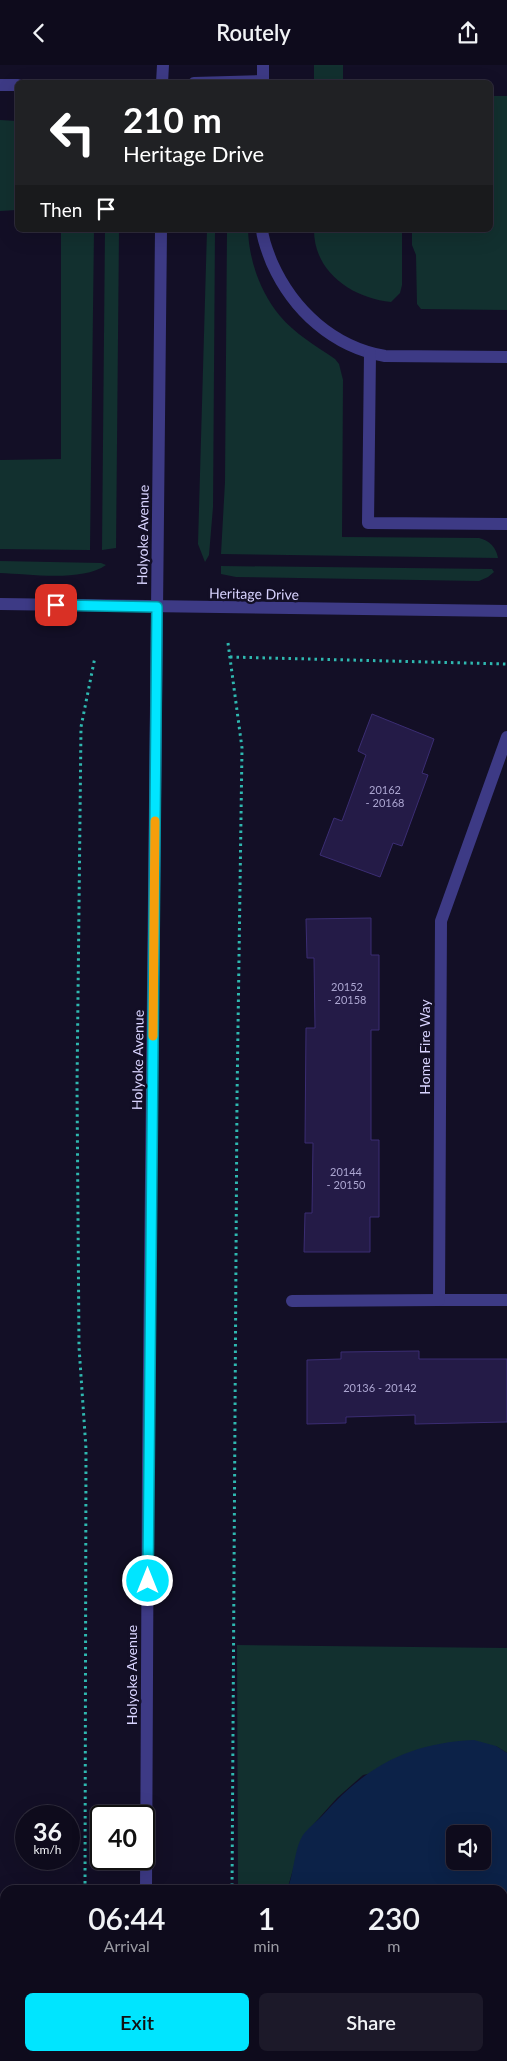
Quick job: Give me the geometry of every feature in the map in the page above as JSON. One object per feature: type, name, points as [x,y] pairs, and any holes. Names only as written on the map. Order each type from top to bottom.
[{"type":"street","points":[[162,80],[163,65]]},
{"type":"street","points":[[263,65],[263,80]]},
{"type":"street","points":[[0,85],[15,85]]},
{"type":"street","name":"Holyoke Avenue","points":[[146,1885],[148,1445],[161,232]]},
{"type":"street","points":[[263,232],[278,275],[289,295],[316,324],[335,336],[370,353],[385,356],[507,357]]},
{"type":"street","points":[[370,353],[368,523],[507,524]]},
{"type":"street","name":"Heritage Drive","points":[[0,604],[507,611]]},
{"type":"street","name":"Home Fire Way","points":[[439,1300],[441,921],[507,737]]},
{"type":"street","points":[[292,1301],[507,1300]]},
{"type":"path","points":[[228,643],[242,748],[237,1108],[232,1885]]},
{"type":"path","points":[[85,1885],[86,1459],[79,1347],[77,1085],[81,727],[95,657]]},
{"type":"path","points":[[230,657],[507,664]]},
{"type":"green space","points":[[314,65],[343,65],[343,80],[314,80]]},
{"type":"green space","points":[[493,96],[507,96],[507,310],[421,309],[417,304],[416,255],[412,245],[412,232],[493,232]]},
{"type":"green space","points":[[0,120],[15,121],[15,210],[0,211]]},
{"type":"green space","points":[[61,232],[94,232],[90,550],[0,549],[0,460],[61,459]]},
{"type":"green space","points":[[105,232],[119,232],[116,548],[102,550]]},
{"type":"green space","points":[[207,232],[215,232],[213,507],[209,555],[205,562],[198,544]]},
{"type":"green space","points":[[227,232],[248,232],[253,264],[261,286],[273,307],[292,328],[335,359],[339,364],[343,380],[342,537],[479,538],[492,545],[498,558],[221,554],[225,482]]},
{"type":"green space","points":[[314,232],[402,232],[402,285],[400,293],[391,302],[363,295],[349,289],[328,270],[316,245]]},
{"type":"green space","points":[[0,561],[101,563],[106,565],[84,574],[55,576],[0,573]]},
{"type":"green space","points":[[221,566],[492,569],[494,572],[479,581],[236,577],[221,574]]},
{"type":"green space","points":[[237,1645],[507,1648],[507,1753],[496,1746],[363,1775],[337,1798],[303,1836],[288,1885],[238,1885]]},
{"type":"water","points":[[474,1740],[496,1746],[507,1753],[507,1885],[289,1885],[300,1841],[307,1830],[355,1784],[372,1771],[408,1752],[450,1742]]},
{"type":"building","points":[[372,714],[434,739],[422,773],[428,775],[402,846],[393,843],[380,877],[320,855],[334,818],[342,821],[366,755],[358,751]]},
{"type":"building","points":[[371,918],[371,955],[379,955],[379,1030],[371,1030],[371,1140],[379,1140],[379,1217],[370,1217],[370,1252],[304,1252],[305,1213],[312,1213],[313,1143],[305,1143],[306,1028],[315,1028],[314,958],[307,958],[306,919]]},
{"type":"building","points":[[419,1351],[419,1359],[507,1359],[507,1422],[415,1424],[415,1415],[346,1417],[346,1423],[307,1424],[307,1360],[341,1359],[341,1352]]},
{"type":"slow traffic","points":[[153,1036],[155,821]]},
{"type":"route","points":[[56,605],[157,607],[148,1581]]}]
